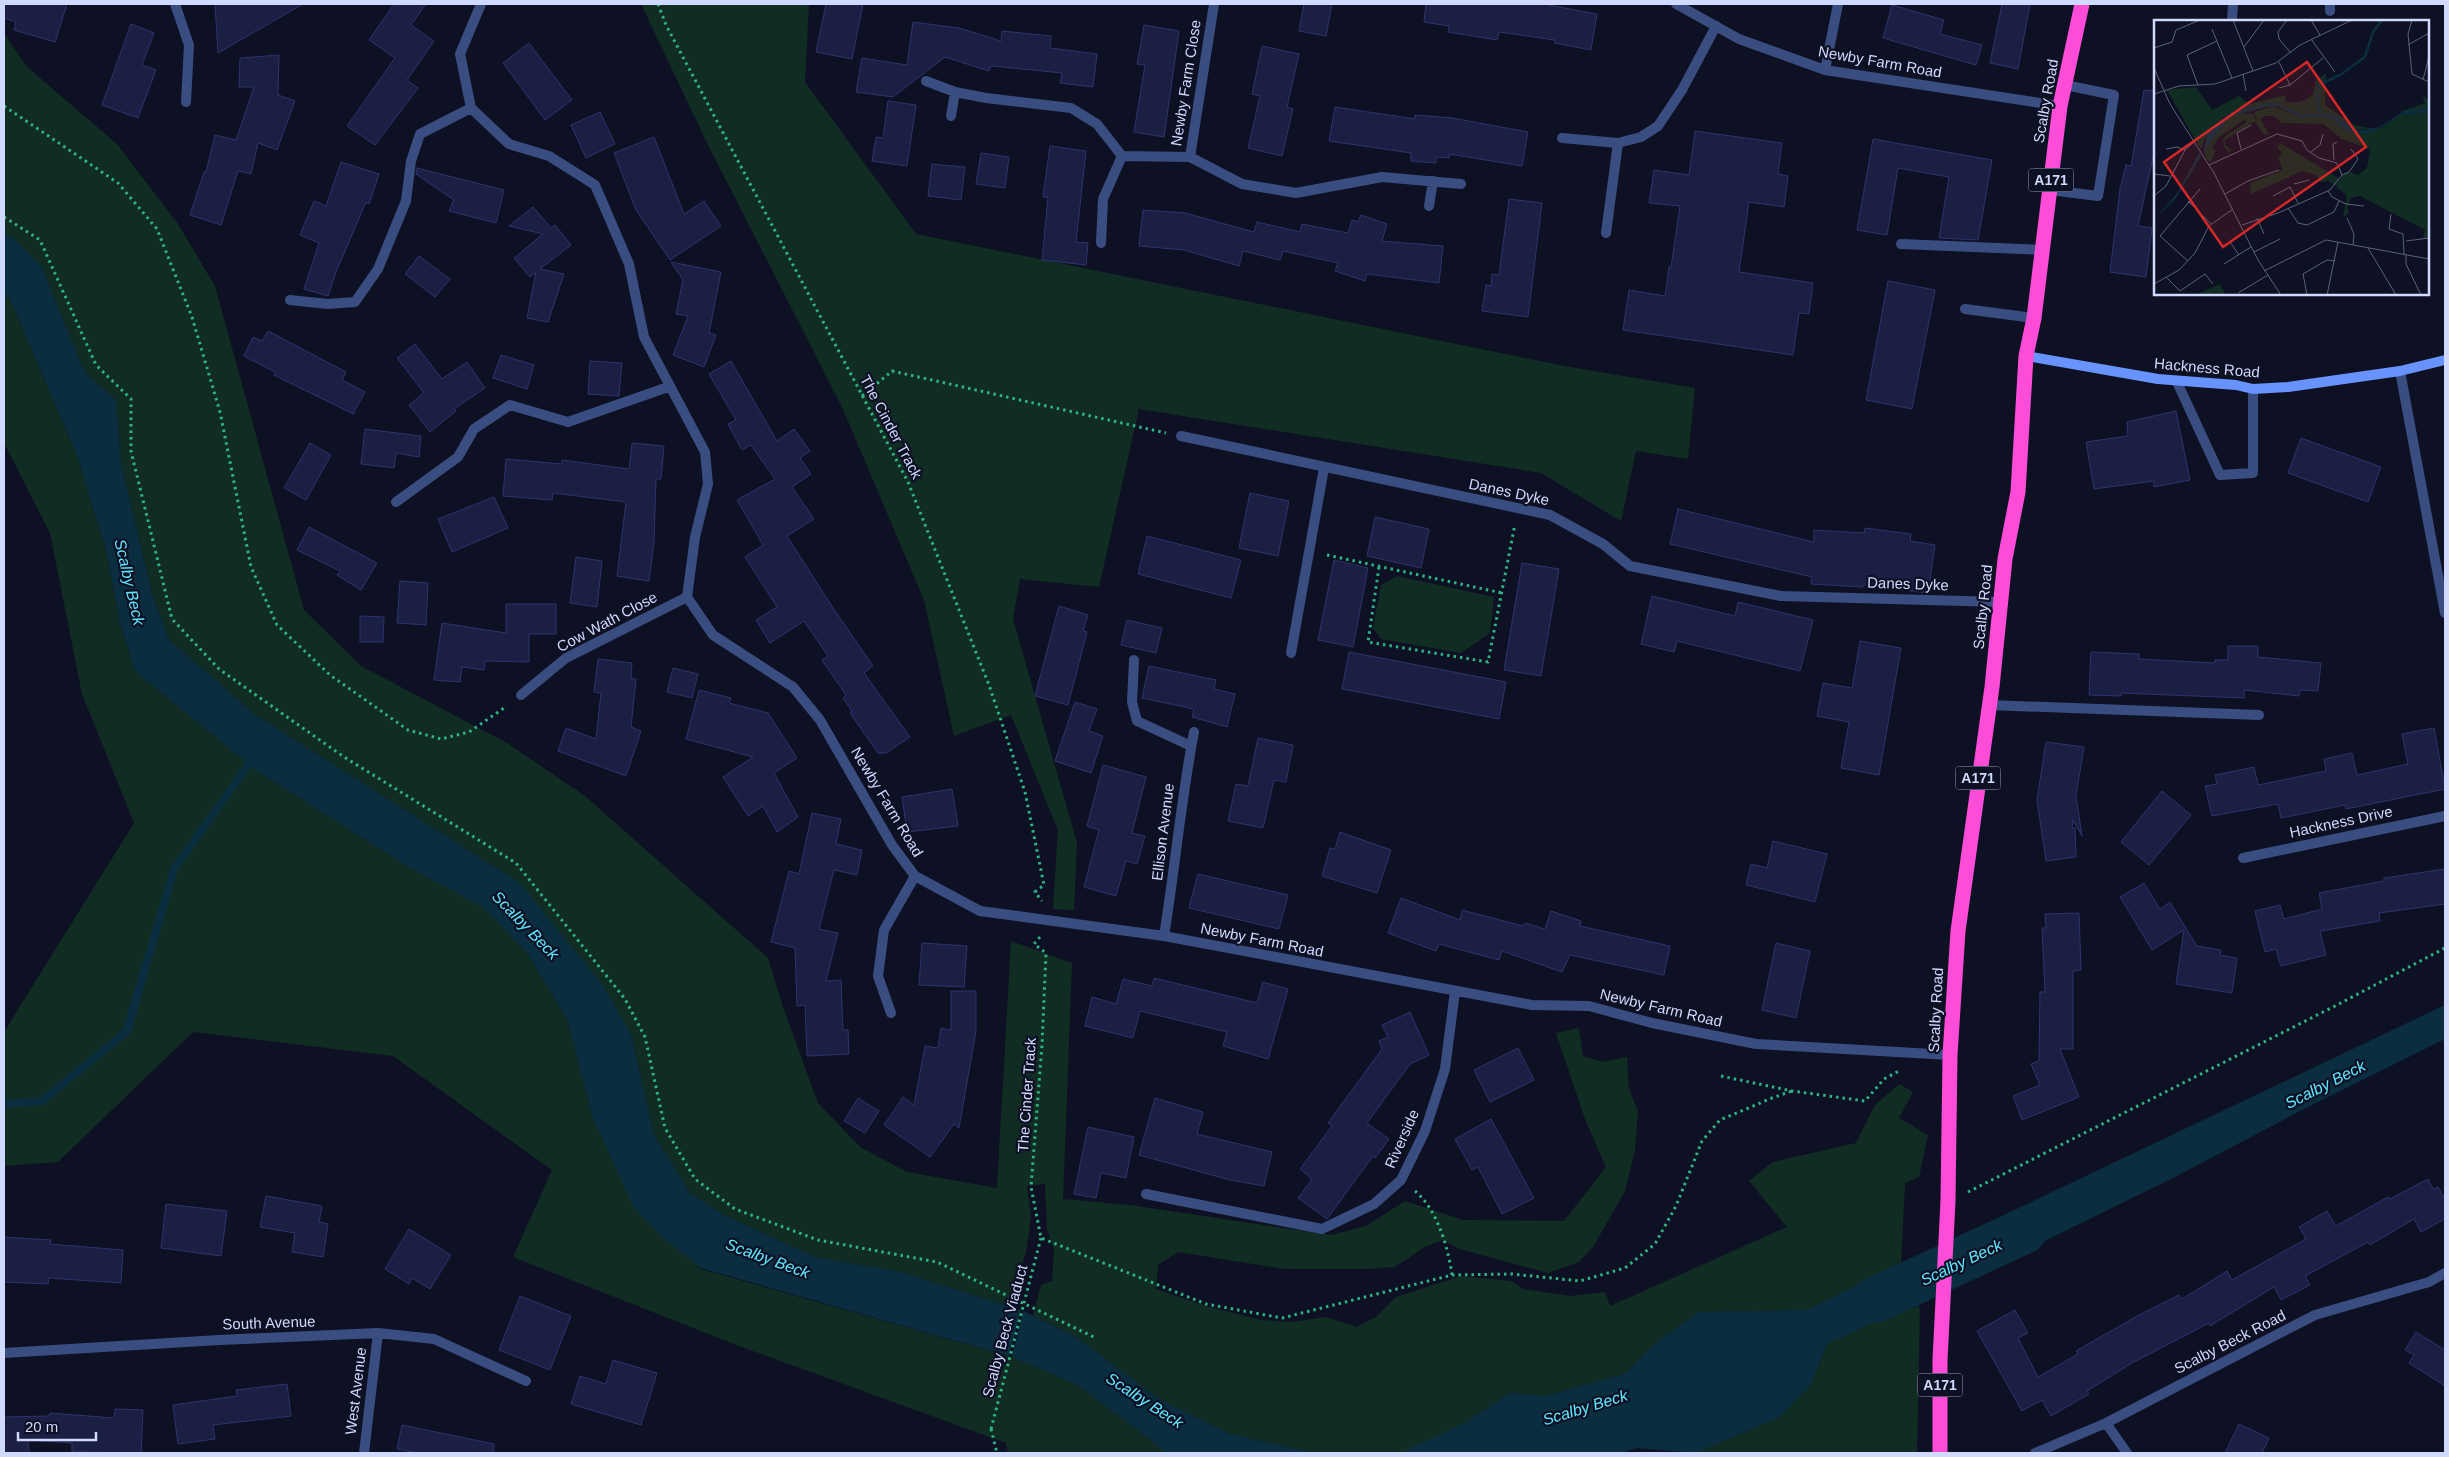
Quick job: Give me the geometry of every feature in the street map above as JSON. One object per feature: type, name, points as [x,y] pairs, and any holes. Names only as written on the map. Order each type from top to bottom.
[{"type":"highway","name":"Scalby Road","points":[[1940,1453],[1942,1317],[1948,1202],[1950,1056],[1958,931],[1989,705],[2005,559],[2018,492],[2026,356],[2034,318],[2060,106],[2082,4]]},
{"type":"street","points":[[175,4],[189,45],[186,102]]},
{"type":"street","points":[[481,4],[460,54],[471,108],[509,144],[550,156],[595,185],[629,264],[644,337],[668,387],[705,452],[708,484],[695,537],[687,597]]},
{"type":"street","name":"Newby Farm Close","points":[[1214,4],[1190,157],[1242,184],[1296,193],[1382,177],[1461,184]]},
{"type":"street","name":"Newby Farm Road","points":[[1676,4],[1739,39],[1826,70],[2060,106]]},
{"type":"street","points":[[1826,70],[1838,4]]},
{"type":"street","points":[[2232,20],[2233,4]]},
{"type":"street","points":[[1562,138],[1618,143],[1640,136],[1658,126],[1682,90],[1716,26]]},
{"type":"street","points":[[926,81],[955,92],[1071,108],[1097,124],[1122,156]]},
{"type":"street","points":[[2050,190],[2098,196],[2114,94],[2065,85]]},
{"type":"street","points":[[951,116],[955,92]]},
{"type":"street","points":[[290,300],[328,304],[355,302],[378,269],[406,201],[411,161],[420,134],[471,108]]},
{"type":"street","points":[[1606,233],[1618,143]]},
{"type":"street","points":[[1122,156],[1190,157]]},
{"type":"street","points":[[1101,243],[1103,198],[1122,156]]},
{"type":"street","points":[[1429,206],[1433,181]]},
{"type":"street","points":[[1901,244],[2043,250]]},
{"type":"street","points":[[1965,309],[2034,318]]},
{"type":"street","name":"Hackness Road","points":[[2026,356],[2099,371],[2178,382],[2236,385],[2253,389],[2288,387],[2400,371],[2445,360]]},
{"type":"street","points":[[2400,371],[2445,613]]},
{"type":"street","points":[[2178,382],[2220,475],[2253,473],[2253,389]]},
{"type":"street","points":[[396,502],[458,457],[474,429],[510,405],[568,422],[668,387]]},
{"type":"street","name":"Danes Dyke","points":[[1181,436],[1550,516],[1603,544],[1630,566],[1772,594],[2001,602]]},
{"type":"street","points":[[1291,653],[1324,468]]},
{"type":"street","name":"Newby Farm Road","points":[[687,597],[713,635],[792,687],[820,720],[892,845],[915,876],[980,911],[1164,936],[1532,1005],[1589,1006],[1652,1023],[1756,1044],[1950,1056]]},
{"type":"street","name":"Cow Wath Close","points":[[521,695],[566,658],[687,597]]},
{"type":"street","points":[[1134,660],[1132,702],[1137,721],[1191,746]]},
{"type":"street","points":[[1989,705],[2259,715]]},
{"type":"street","name":"Ellison Avenue","points":[[1164,936],[1179,837],[1184,784],[1194,732]]},
{"type":"street","name":"Hackness Drive","points":[[2243,858],[2445,816]]},
{"type":"street","points":[[891,1013],[878,976],[884,930],[915,876]]},
{"type":"street","name":"Riverside","points":[[1146,1194],[1322,1229],[1374,1204],[1401,1180],[1425,1131],[1445,1069],[1455,991]]},
{"type":"street","name":"Scalby Beck Road","points":[[2035,1453],[2106,1423],[2315,1315],[2429,1282],[2445,1273]]},
{"type":"street","name":"South Avenue","points":[[4,1353],[209,1340],[378,1333],[434,1339],[526,1381]]},
{"type":"street","name":"West Avenue","points":[[364,1453],[378,1333]]},
{"type":"street","points":[[2106,1423],[2127,1453]]},
{"type":"path","name":"The Cinder Track","points":[[658,4],[679,50],[908,482],[989,685],[1025,792],[1044,885]]},
{"type":"path","points":[[4,106],[118,182],[157,229],[192,317],[220,412],[252,567],[277,625],[330,675],[408,730],[441,739],[469,732],[521,695]]},
{"type":"path","points":[[4,217],[40,240],[96,365],[131,399],[131,451],[172,620],[219,669],[344,756],[516,863],[626,999],[644,1037],[665,1128],[695,1178],[736,1209],[818,1240],[937,1262],[1096,1338]]},
{"type":"path","points":[[862,396],[892,371],[1181,436]]},
{"type":"path","points":[[1379,567],[1368,642],[1488,662],[1518,509]]},
{"type":"path","points":[[1310,552],[1502,593]]},
{"type":"path","points":[[1948,1202],[2337,1005],[2445,948]]},
{"type":"path","name":"The Cinder Track","points":[[1041,1238],[1031,1187],[1042,1045],[1046,952]]},
{"type":"path","points":[[1721,1076],[1792,1091],[1865,1101],[1884,1079],[1930,1054]]},
{"type":"path","points":[[1041,1238],[1206,1304],[1282,1318],[1452,1275],[1512,1274],[1580,1281],[1625,1268],[1655,1244],[1676,1206],[1702,1141],[1720,1120],[1792,1091]]},
{"type":"path","points":[[1401,1180],[1426,1200],[1449,1255],[1452,1275]]},
{"type":"path","name":"Scalby Beck Viaduct","points":[[997,1453],[991,1428],[1041,1238]]},
{"type":"green space","points":[[641,4],[809,4],[805,82],[916,234],[1564,366],[1695,388],[1688,459],[1636,451],[1621,521],[1541,473],[1139,409],[1099,587],[1020,579],[1013,619],[1077,843],[1074,910],[1053,909],[1058,830],[1011,715],[954,736],[924,600],[842,407],[706,141]]},
{"type":"green space","points":[[4,33],[26,66],[117,144],[178,224],[215,286],[304,610],[361,666],[507,743],[585,796],[768,958],[784,1010],[818,1103],[860,1147],[907,1172],[997,1188],[1011,941],[1072,963],[1063,1199],[1130,1205],[1331,1235],[1366,1226],[1405,1201],[1463,1220],[1564,1221],[1606,1167],[1586,1122],[1556,1033],[1579,1028],[1583,1056],[1603,1062],[1627,1057],[1629,1089],[1638,1111],[1635,1150],[1625,1191],[1593,1247],[1579,1262],[1548,1273],[1460,1249],[1442,1240],[1425,1247],[1395,1267],[1367,1269],[1284,1269],[1178,1252],[1158,1265],[1156,1289],[1209,1307],[1261,1320],[1291,1322],[1327,1317],[1356,1327],[1376,1317],[1396,1297],[1461,1276],[1511,1281],[1523,1289],[1570,1296],[1605,1292],[1610,1306],[1787,1227],[1749,1181],[1773,1162],[1856,1143],[1875,1105],[1899,1084],[1913,1092],[1899,1118],[1928,1135],[1919,1177],[1905,1183],[1901,1264],[1808,1310],[1699,1312],[1656,1343],[1624,1374],[1545,1396],[1511,1393],[1464,1423],[1405,1453],[1314,1453],[1230,1434],[1159,1399],[1076,1337],[1033,1316],[1041,1285],[1052,1281],[1054,1251],[1047,1229],[1045,1184],[1027,1186],[1031,1217],[1026,1252],[1009,1306],[900,1272],[815,1257],[726,1216],[690,1193],[654,1135],[631,1034],[520,883],[257,716],[169,640],[152,594],[121,463],[116,400],[85,373],[41,266],[16,241],[4,233]]},
{"type":"green space","points":[[4,294],[10,299],[77,455],[106,550],[120,623],[135,671],[256,770],[402,863],[484,907],[527,953],[567,1019],[593,1118],[701,1269],[1012,1357],[1078,1385],[1168,1453],[1008,1453],[1006,1443],[739,1346],[513,1257],[552,1170],[393,1056],[193,1032],[58,1162],[4,1166],[4,1032],[134,823],[82,694],[50,533],[4,443]]},
{"type":"green space","points":[[1397,576],[1494,597],[1490,633],[1461,653],[1381,639],[1373,628],[1381,585]]},
{"type":"green space","points":[[1920,1306],[1917,1453],[1695,1453],[1780,1417],[1810,1386],[1827,1344],[1898,1311]]},
{"type":"water","points":[[4,233],[16,241],[41,266],[85,373],[116,400],[121,463],[152,594],[169,640],[257,716],[520,883],[602,984],[631,1034],[654,1135],[690,1193],[726,1216],[815,1257],[900,1272],[1021,1310],[1009,1356],[701,1268],[662,1237],[633,1206],[593,1118],[567,1019],[527,953],[484,908],[402,863],[256,770],[135,671],[120,623],[106,550],[77,455],[10,299],[4,294]]},
{"type":"water","points":[[2445,1005],[2445,1039],[2302,1110],[2175,1177],[1965,1280],[1966,1233]]},
{"type":"water","points":[[1932,1248],[1931,1303],[1898,1311],[1827,1344],[1810,1386],[1780,1417],[1695,1453],[1637,1448],[1620,1453],[1401,1453],[1464,1423],[1511,1393],[1545,1396],[1624,1374],[1656,1343],[1699,1312],[1808,1310]]},
{"type":"water","points":[[1023,1311],[1076,1337],[1159,1399],[1230,1434],[1314,1453],[1168,1453],[1078,1385],[1012,1357]]},
{"type":"pier","points":[[1932,1246],[1934,1248],[1933,1304],[1919,1309],[1921,1251]]},
{"type":"building","points":[[4,4],[67,4],[55,42],[14,30],[16,22],[4,18]]},
{"type":"building","points":[[215,4],[303,4],[218,53]]},
{"type":"building","points":[[394,4],[426,4],[411,25],[434,41],[407,80],[418,88],[375,145],[347,126],[395,58],[369,40]]},
{"type":"building","points":[[826,4],[863,4],[852,59],[816,52]]},
{"type":"building","points":[[1304,4],[1332,4],[1326,36],[1299,31]]},
{"type":"building","points":[[1426,4],[1543,4],[1597,14],[1591,50],[1555,43],[1555,40],[1499,32],[1497,40],[1448,32],[1449,26],[1424,22]]},
{"type":"building","points":[[2002,4],[2030,4],[2018,69],[1990,63]]},
{"type":"building","points":[[1892,5],[1944,20],[1940,34],[1982,45],[1976,65],[1883,38]]},
{"type":"building","points":[[913,22],[959,28],[1001,41],[1002,31],[1051,36],[1050,48],[1097,54],[1093,87],[1060,83],[1062,73],[991,66],[989,71],[945,57],[893,97],[856,92],[862,58],[907,65]]},
{"type":"building","points":[[131,24],[154,33],[142,65],[156,70],[138,118],[102,105]]},
{"type":"building","points":[[1144,25],[1179,31],[1164,137],[1134,132],[1145,65],[1137,64]]},
{"type":"building","points":[[529,43],[572,100],[545,120],[503,63]]},
{"type":"building","points":[[1262,46],[1299,54],[1287,107],[1293,109],[1282,156],[1248,148],[1260,96],[1252,94]]},
{"type":"building","points":[[279,55],[278,95],[295,101],[277,150],[258,143],[251,174],[238,171],[221,225],[190,215],[204,172],[206,172],[215,135],[236,140],[254,87],[239,87],[240,58]]},
{"type":"building","points":[[2144,90],[2154,91],[2154,153],[2138,226],[2152,228],[2146,277],[2110,272],[2120,189],[2126,165],[2131,166]]},
{"type":"building","points":[[888,101],[916,105],[907,166],[872,161],[876,137],[883,138]]},
{"type":"building","points":[[1335,107],[1415,119],[1415,115],[1452,118],[1528,132],[1522,166],[1449,154],[1449,158],[1436,157],[1436,163],[1411,161],[1411,153],[1329,141]]},
{"type":"building","points":[[600,112],[615,144],[586,158],[571,125]]},
{"type":"building","points":[[1695,131],[1782,143],[1778,174],[1788,176],[1784,207],[1749,202],[1739,272],[1813,283],[1809,314],[1799,313],[1793,355],[1623,330],[1629,290],[1665,296],[1680,206],[1649,203],[1654,170],[1689,175]]},
{"type":"building","points":[[654,137],[684,214],[704,201],[721,226],[670,260],[636,210],[614,153]]},
{"type":"building","points":[[1873,139],[1992,160],[1978,240],[1939,238],[1949,177],[1898,168],[1887,235],[1857,230]]},
{"type":"building","points":[[1050,146],[1086,151],[1076,242],[1088,243],[1086,265],[1042,260],[1048,197],[1043,197]]},
{"type":"building","points":[[981,153],[1009,157],[1005,188],[976,184]]},
{"type":"building","points":[[341,162],[379,174],[369,204],[366,202],[336,272],[328,296],[304,289],[319,243],[300,235],[314,201],[326,206]]},
{"type":"building","points":[[932,164],[965,167],[961,200],[928,196]]},
{"type":"building","points":[[417,168],[504,190],[496,223],[449,211],[454,200],[416,174]]},
{"type":"building","points":[[1509,199],[1542,203],[1528,317],[1482,311],[1486,285],[1491,286],[1492,274],[1499,275]]},
{"type":"building","points":[[533,207],[551,228],[555,225],[571,245],[540,269],[564,274],[548,322],[527,318],[536,272],[530,277],[514,258],[543,234],[509,226]]},
{"type":"building","points":[[1143,210],[1185,213],[1254,232],[1257,222],[1300,232],[1302,224],[1348,233],[1352,220],[1358,222],[1361,215],[1387,224],[1382,241],[1443,246],[1439,283],[1367,274],[1365,281],[1335,271],[1338,263],[1283,251],[1280,260],[1243,251],[1239,266],[1184,250],[1139,246]]},
{"type":"building","points":[[419,256],[450,279],[435,297],[405,274]]},
{"type":"building","points":[[671,262],[721,272],[709,333],[716,335],[704,367],[673,355],[688,316],[676,314],[683,280]]},
{"type":"building","points":[[1888,281],[1935,290],[1912,409],[1866,400]]},
{"type":"building","points":[[268,331],[346,372],[342,380],[365,392],[353,414],[274,375],[275,372],[244,356],[253,337],[262,341]]},
{"type":"building","points":[[415,344],[442,379],[467,362],[485,388],[454,409],[456,411],[430,432],[409,405],[424,393],[397,358]]},
{"type":"building","points":[[501,355],[534,365],[527,389],[493,378]]},
{"type":"building","points":[[590,361],[622,363],[619,396],[588,394]]},
{"type":"building","points":[[731,361],[777,441],[794,429],[810,451],[800,458],[811,474],[792,487],[814,519],[787,536],[873,666],[864,673],[910,737],[886,753],[878,753],[850,713],[852,711],[843,698],[846,695],[822,660],[828,656],[804,621],[770,643],[756,620],[777,607],[745,557],[763,545],[737,500],[775,479],[751,445],[742,450],[728,424],[736,420],[709,374]]},
{"type":"building","points":[[2176,411],[2190,480],[2154,487],[2154,481],[2094,489],[2086,442],[2128,436],[2127,422]]},
{"type":"building","points":[[365,429],[421,436],[419,457],[396,453],[394,468],[361,464]]},
{"type":"building","points":[[2301,438],[2381,467],[2368,502],[2288,473]]},
{"type":"building","points":[[310,443],[331,455],[306,500],[284,488]]},
{"type":"building","points":[[632,443],[664,446],[661,479],[656,479],[654,542],[649,581],[617,576],[626,502],[553,493],[552,500],[503,496],[506,459],[562,464],[562,460],[629,469]]},
{"type":"building","points":[[1250,493],[1289,501],[1278,556],[1239,548]]},
{"type":"building","points":[[494,497],[508,528],[452,552],[438,519]]},
{"type":"building","points":[[1678,509],[1814,542],[1814,530],[1864,533],[1865,528],[1911,534],[1910,541],[1935,545],[1928,593],[1863,585],[1863,587],[1811,584],[1812,577],[1670,544]]},
{"type":"building","points":[[1375,517],[1429,529],[1421,568],[1367,556]]},
{"type":"building","points":[[309,527],[377,563],[361,590],[337,575],[340,571],[297,550]]},
{"type":"building","points":[[1147,536],[1241,560],[1231,598],[1138,574]]},
{"type":"building","points":[[576,557],[602,561],[597,607],[570,603]]},
{"type":"building","points":[[1334,560],[1368,568],[1353,647],[1318,640]]},
{"type":"building","points":[[1522,563],[1559,569],[1541,676],[1504,670]]},
{"type":"building","points":[[400,581],[428,583],[426,625],[397,623]]},
{"type":"building","points":[[1652,596],[1735,616],[1738,602],[1813,620],[1800,671],[1677,641],[1674,652],[1641,644]]},
{"type":"building","points":[[506,604],[556,604],[556,634],[529,634],[529,662],[485,661],[484,670],[462,667],[460,682],[434,680],[442,623],[506,633]]},
{"type":"building","points":[[1059,606],[1088,615],[1083,631],[1087,632],[1068,705],[1035,696]]},
{"type":"building","points":[[360,616],[384,617],[383,642],[360,642]]},
{"type":"building","points":[[1127,620],[1162,628],[1156,653],[1121,645]]},
{"type":"building","points":[[1860,641],[1901,648],[1879,775],[1841,768],[1849,722],[1817,716],[1823,683],[1852,688]]},
{"type":"building","points":[[2228,646],[2258,646],[2258,657],[2321,663],[2318,691],[2300,690],[2299,696],[2244,690],[2244,698],[2121,693],[2121,696],[2089,695],[2091,652],[2139,654],[2139,659],[2215,663],[2215,660],[2228,660]]},
{"type":"building","points":[[1349,652],[1506,682],[1499,719],[1342,689]]},
{"type":"building","points":[[598,659],[632,663],[631,678],[636,679],[631,727],[641,731],[626,776],[558,751],[566,728],[596,739],[601,693],[594,692]]},
{"type":"building","points":[[1149,666],[1216,680],[1214,689],[1235,694],[1227,727],[1192,717],[1194,709],[1142,698]]},
{"type":"building","points":[[673,668],[698,674],[692,698],[667,692]]},
{"type":"building","points":[[699,690],[731,698],[729,703],[768,713],[797,758],[774,773],[798,817],[777,832],[763,806],[748,816],[723,777],[753,757],[686,739]]},
{"type":"building","points":[[1075,702],[1097,709],[1089,731],[1103,736],[1091,773],[1055,761]]},
{"type":"building","points":[[2434,728],[2445,789],[2346,809],[2345,805],[2281,818],[2278,804],[2212,816],[2205,786],[2217,784],[2215,775],[2254,767],[2258,785],[2326,771],[2324,759],[2352,753],[2357,775],[2408,764],[2402,734]]},
{"type":"building","points":[[1258,738],[1293,745],[1286,782],[1274,780],[1263,828],[1228,821],[1236,784],[1248,786]]},
{"type":"building","points":[[2046,742],[2084,747],[2076,796],[2082,836],[2073,820],[2072,828],[2075,828],[2076,857],[2046,861],[2037,800]]},
{"type":"building","points":[[1103,765],[1146,777],[1132,833],[1145,836],[1137,864],[1126,861],[1116,896],[1084,887],[1099,830],[1087,826]]},
{"type":"building","points":[[952,789],[958,826],[907,832],[902,797]]},
{"type":"building","points":[[2162,791],[2191,815],[2149,865],[2121,842]]},
{"type":"building","points":[[812,813],[841,819],[836,844],[862,850],[857,875],[834,870],[819,929],[838,933],[826,981],[841,980],[843,1030],[848,1030],[849,1054],[807,1056],[805,1005],[797,1006],[795,948],[771,942],[789,871],[799,874]]},
{"type":"building","points":[[1340,832],[1391,850],[1377,893],[1322,876],[1330,848],[1335,849]]},
{"type":"building","points":[[1773,841],[1827,854],[1815,902],[1746,885],[1751,864],[1767,868]]},
{"type":"building","points":[[2445,869],[2445,904],[2379,913],[2380,921],[2320,931],[2326,955],[2281,966],[2276,949],[2265,952],[2255,911],[2280,905],[2284,919],[2322,909],[2319,893],[2384,881],[2384,878]]},
{"type":"building","points":[[1198,874],[1288,895],[1279,929],[1189,908]]},
{"type":"building","points":[[2144,883],[2160,909],[2170,902],[2197,946],[2221,950],[2220,955],[2237,958],[2232,993],[2176,984],[2184,930],[2152,950],[2120,897]]},
{"type":"building","points":[[1401,898],[1460,920],[1462,910],[1523,926],[1525,923],[1545,929],[1551,911],[1581,921],[1580,926],[1670,946],[1664,975],[1570,955],[1562,972],[1502,951],[1499,960],[1439,944],[1436,951],[1388,933]]},
{"type":"building","points":[[2079,913],[2081,970],[2073,971],[2073,1049],[2060,1049],[2079,1097],[2022,1120],[2013,1096],[2040,1085],[2031,1064],[2039,1061],[2040,992],[2045,992],[2042,928],[2046,928],[2045,914]]},
{"type":"building","points":[[922,943],[967,946],[964,987],[919,985]]},
{"type":"building","points":[[1776,943],[1810,951],[1796,1018],[1762,1010]]},
{"type":"building","points":[[1154,978],[1257,1003],[1263,982],[1288,989],[1268,1059],[1223,1046],[1227,1032],[1140,1011],[1133,1038],[1085,1026],[1092,997],[1116,1004],[1123,979],[1152,986]]},
{"type":"building","points":[[951,991],[976,991],[976,1031],[959,1128],[954,1124],[930,1157],[884,1125],[903,1097],[914,1105],[925,1046],[938,1048],[941,1028],[951,1030]]},
{"type":"building","points":[[1410,1012],[1429,1055],[1410,1064],[1367,1123],[1389,1139],[1375,1158],[1373,1156],[1327,1219],[1298,1198],[1312,1179],[1300,1169],[1332,1126],[1328,1123],[1382,1049],[1379,1041],[1388,1037],[1382,1025]]},
{"type":"building","points":[[1518,1048],[1534,1080],[1490,1102],[1474,1070]]},
{"type":"building","points":[[858,1098],[879,1111],[865,1133],[844,1121]]},
{"type":"building","points":[[1155,1098],[1203,1112],[1197,1134],[1272,1152],[1264,1186],[1230,1180],[1139,1155]]},
{"type":"building","points":[[1491,1119],[1534,1198],[1502,1214],[1478,1167],[1472,1170],[1455,1139]]},
{"type":"building","points":[[1088,1127],[1134,1137],[1126,1178],[1101,1173],[1096,1198],[1074,1194]]},
{"type":"building","points":[[2428,1179],[2433,1189],[2438,1187],[2445,1200],[2445,1219],[2421,1232],[2414,1219],[2370,1245],[2368,1242],[2305,1276],[2310,1285],[2281,1300],[2274,1287],[2210,1326],[2209,1323],[2132,1363],[2087,1391],[2089,1394],[2051,1416],[2042,1400],[2022,1411],[1977,1331],[2015,1310],[2028,1333],[2018,1338],[2038,1377],[2078,1354],[2076,1351],[2139,1315],[2179,1295],[2182,1299],[2227,1271],[2232,1280],[2306,1239],[2299,1227],[2327,1211],[2336,1226],[2388,1197],[2390,1199]]},
{"type":"building","points":[[266,1196],[322,1206],[319,1222],[328,1224],[323,1257],[292,1252],[295,1233],[260,1227]]},
{"type":"building","points":[[166,1204],[227,1211],[221,1256],[161,1248]]},
{"type":"building","points":[[409,1229],[451,1255],[430,1289],[412,1278],[409,1284],[385,1269]]},
{"type":"building","points":[[4,1237],[51,1240],[50,1244],[123,1250],[121,1283],[49,1278],[48,1284],[4,1282]]},
{"type":"building","points":[[520,1296],[571,1316],[550,1370],[499,1350]]},
{"type":"building","points":[[2416,1332],[2445,1350],[2445,1386],[2409,1363],[2414,1355],[2405,1350]]},
{"type":"building","points":[[613,1360],[657,1373],[641,1425],[571,1404],[580,1376],[606,1384]]},
{"type":"building","points":[[287,1384],[291,1416],[213,1425],[215,1439],[178,1444],[173,1405],[237,1396],[236,1390]]},
{"type":"building","points":[[115,1409],[143,1410],[141,1453],[72,1452],[72,1443],[28,1440],[29,1453],[4,1453],[4,1417],[49,1416],[50,1413],[114,1418]]},
{"type":"building","points":[[2239,1424],[2269,1438],[2262,1453],[2225,1453]]},
{"type":"building","points":[[402,1425],[494,1444],[493,1453],[418,1453],[397,1449]]},
{"type":"waterway","points":[[4,1104],[42,1101],[127,1031],[174,869],[254,757]]},
{"type":"waterway","name":"Scalby Beck","points":[[1875,1300],[2024,1231]]}]
